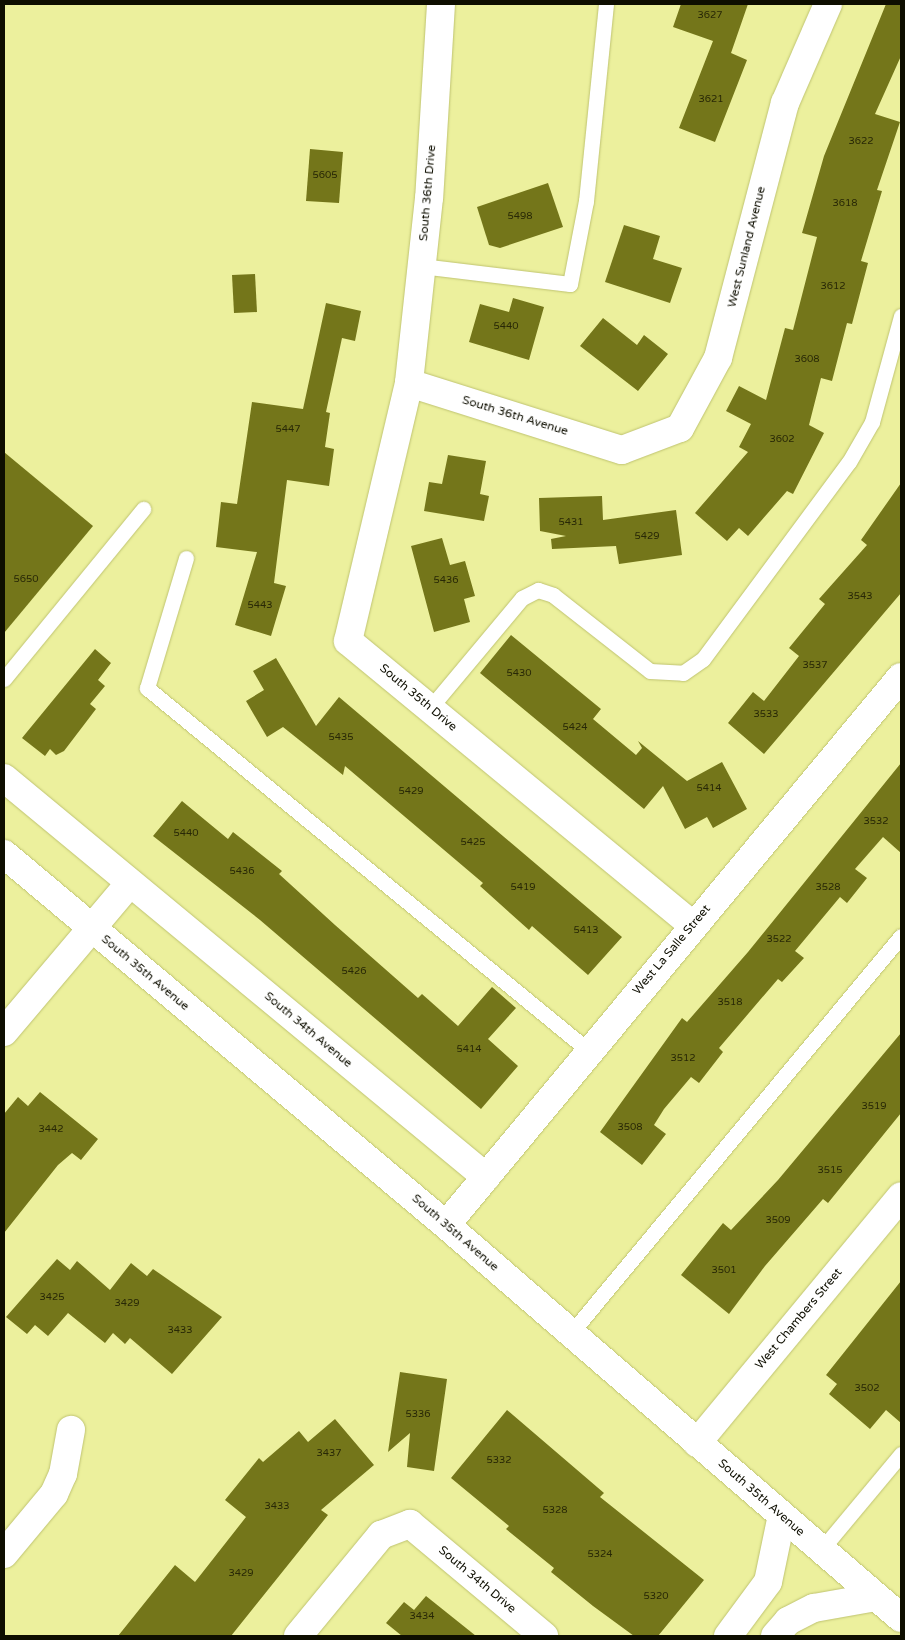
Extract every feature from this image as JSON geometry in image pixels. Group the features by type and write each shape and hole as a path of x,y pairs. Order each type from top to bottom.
{"street":[{"name":"South 36th Drive","path":"409,382 421,266 441,4"},
{"name":"West Sunland Avenue","path":"622,450 680,428 718,358 785,103 828,4"},
{"name":"South 36th Avenue","path":"409,382 622,450"},
{"name":"South 35th Drive","path":"409,382 348,641 693,925"},
{"name":"West La Salle Street","path":"446,1225 693,925 901,677"},
{"name":"South 34th Avenue","path":"4,778 486,1177"},
{"name":"South 35th Avenue","path":"4,854 446,1225 901,1618"},
{"path":"4,1032 130,883"},
{"name":"West Chambers Street","path":"697,1442 901,1196"},
{"path":"4,1554 54,1494 63,1474 71,1430"},
{"path":"728,1636 768,1582 782,1515"},
{"name":"South 34th Drive","path":"298,1636 382,1535 410,1524 544,1636"},
{"path":"775,1636 788,1621 814,1608 876,1597"}],"lane":[{"path":"421,266 570,284 586,201 606,4"},
{"path":"430,708 522,598 538,590 553,595 650,671 683,674 703,658 849,462 872,422 901,316"},
{"path":"4,679 143,510"},
{"path":"186,558 147,688 589,1051"},
{"path":"571,1333 901,936"},
{"path":"822,1550 901,1454"}],"building":[{"path":"681,4 748,4 731,53 747,60 715,142 679,128 713,41 673,27"},
{"path":"886,4 901,4 901,56 875,114 900,122 877,190 882,191 861,261 868,263 852,324 847,323 832,381 821,378 809,425 824,433 793,494 787,491 748,536 739,528 727,541 695,513 748,452 739,447 751,424 726,411 739,386 766,400 785,328 793,330 817,237 802,233 824,156"},
{"path":"310,149 343,152 339,203 306,201"},
{"path":"548,183 563,227 500,248 489,245 477,207"},
{"path":"624,225 660,236 653,259 682,268 670,303 605,282"},
{"path":"255,274 257,312 234,313 232,275"},
{"path":"513,298 544,307 529,360 469,342 480,304 509,312"},
{"path":"326,303 361,311 355,341 342,338 326,412 330,413 325,447 334,449 329,486 287,480 274,583 286,586 271,636 235,625 257,552 216,547 221,502 237,504 252,402 303,409"},
{"path":"603,318 637,345 644,335 668,354 638,391 580,346"},
{"path":"4,452 93,526 4,633"},
{"path":"448,455 486,461 480,494 489,496 484,521 424,511 429,482 442,484"},
{"path":"901,483 901,593 764,754 728,723 753,692 764,701 799,656 789,648 825,604 819,599 867,545 861,540"},
{"path":"602,496 603,520 676,510 682,555 619,564 616,546 552,549 551,539 566,536 540,531 539,498"},
{"path":"442,538 450,565 465,561 475,596 464,599 470,622 434,632 411,546"},
{"path":"511,635 601,709 593,719 636,755 642,748 638,741 687,781 722,762 747,809 713,828 707,817 685,829 663,786 644,809 480,673"},
{"path":"95,649 111,663 98,680 105,686 90,704 96,709 64,751 56,755 50,749 45,756 22,738"},
{"path":"276,658 316,726 339,697 622,937 588,975 532,926 529,930 480,886 483,883 345,766 343,775 283,727 267,737 246,701 264,690 253,671"},
{"path":"901,763 901,853 883,837 855,869 867,878 847,903 840,897 795,951 804,958 782,982 778,979 719,1048 723,1052 699,1083 691,1077 664,1109 654,1125 666,1134 642,1165 600,1132 682,1018 687,1022 748,952"},
{"path":"182,801 228,839 233,832 282,871 279,874 335,925 418,998 422,994 458,1026 492,987 516,1008 488,1039 518,1066 481,1109 260,920 153,836"},
{"path":"901,1033 901,1113 828,1203 823,1199 765,1266 729,1314 681,1275 723,1223 731,1230 778,1180"},
{"path":"40,1092 98,1139 81,1160 72,1153 58,1165 4,1233 4,1114 18,1097 28,1106"},
{"path":"57,1259 70,1270 77,1261 110,1290 131,1263 147,1276 153,1269 222,1317 172,1374 130,1338 125,1344 113,1333 105,1343 68,1313 48,1336 35,1325 27,1334 6,1317"},
{"path":"901,1281 901,1423 886,1410 870,1429 829,1394 837,1384 826,1375"},
{"path":"400,1372 447,1379 434,1471 407,1467 410,1433 388,1452"},
{"path":"507,1410 604,1493 600,1497 704,1580 658,1636 634,1636 593,1606 551,1572 554,1568 506,1529 509,1526 451,1478"},
{"path":"335,1419 374,1465 321,1510 328,1515 231,1636 118,1636 175,1565 195,1582 246,1517 225,1500 259,1458 263,1462 299,1431 308,1442"},
{"path":"426,1596 476,1636 402,1636 386,1623 404,1602 414,1610"}]}
